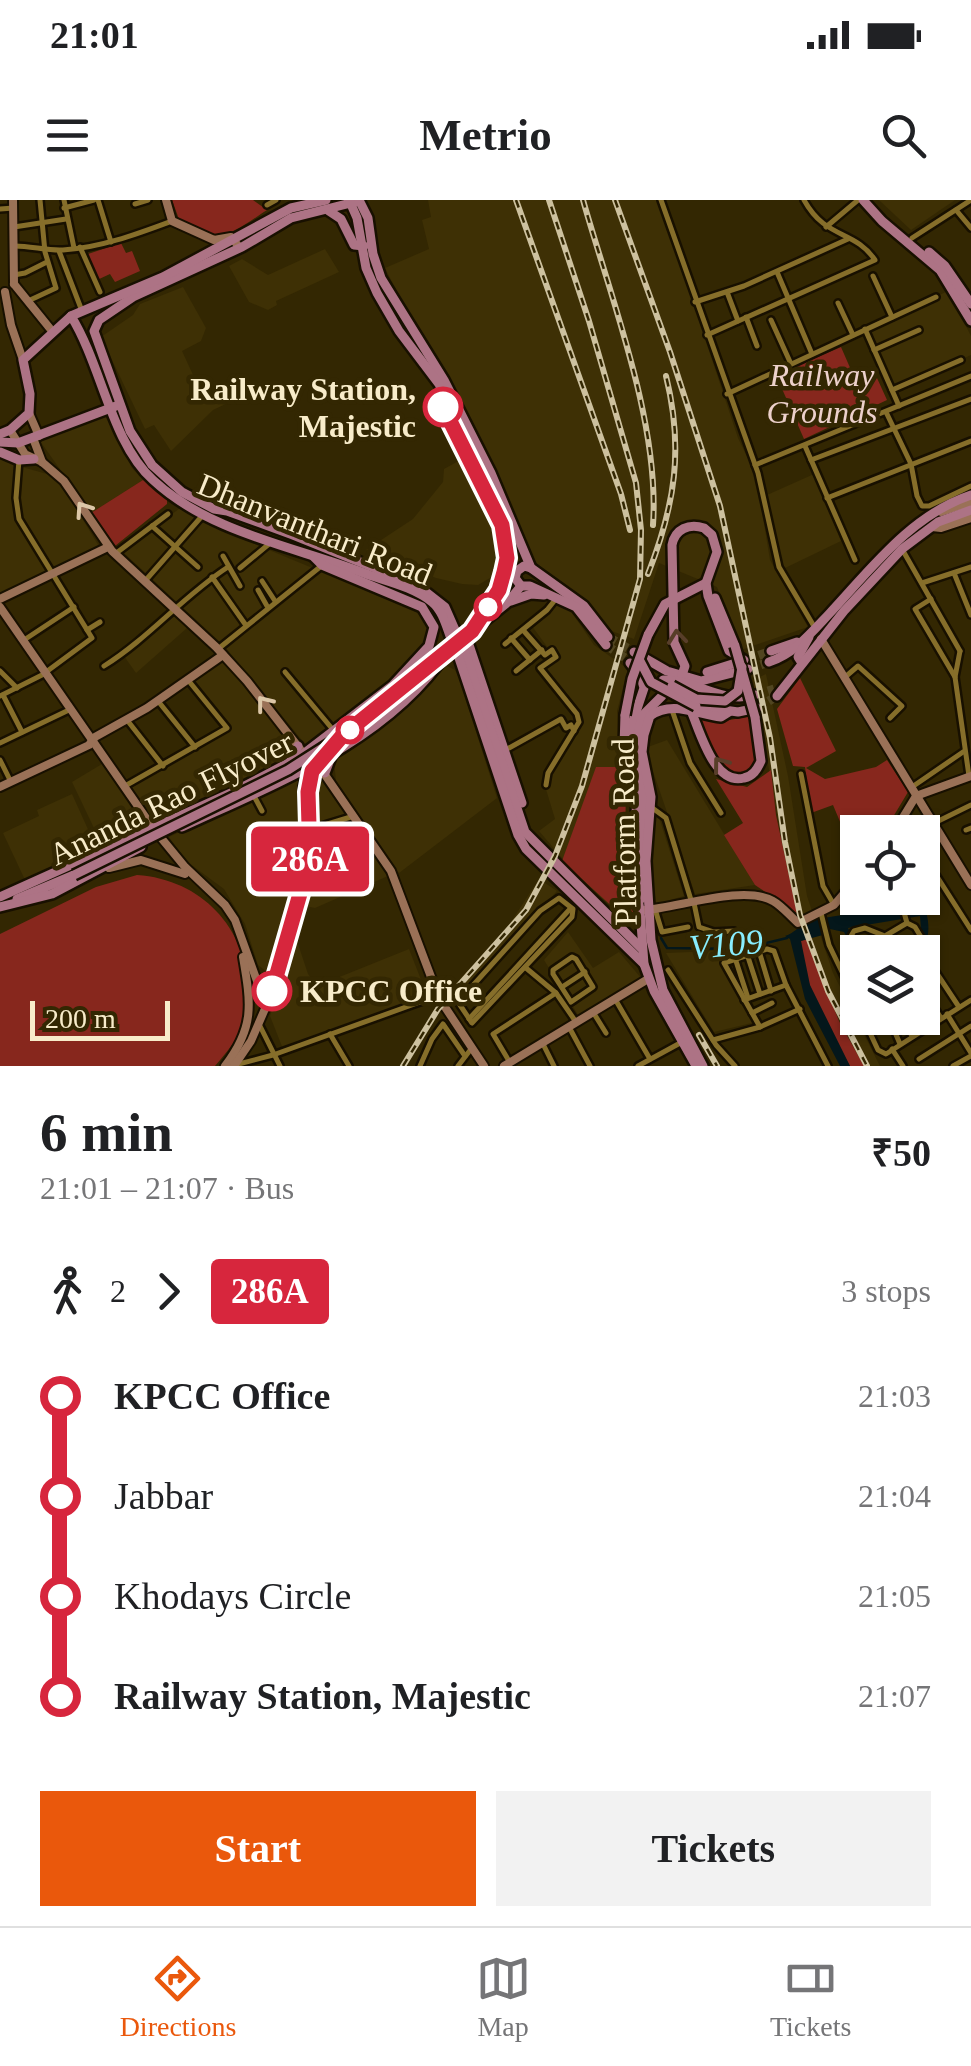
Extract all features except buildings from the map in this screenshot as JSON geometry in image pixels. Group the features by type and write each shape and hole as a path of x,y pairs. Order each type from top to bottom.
{"main road":[{"path":"366,246 370,200"},
{"path":"861,200 940,270 970,313"},
{"path":"872,200 945,266 970,313"},
{"path":"355,201 368,218"},
{"path":"95,352 94,331 99,320 134,296 237,244 290,208 355,201"},
{"path":"355,201 366,246 381,278 452,396 490,471 536,578 458,635 455,650 505,810 526,849 644,964"},
{"path":"324,205 335,213 354,245 366,246"},
{"path":"5,432 29,412 32,404 23,360 52,331 71,316 237,244"},
{"name":"Dhanvanthari Road","path":"71,316 95,352 130,452 145,472 177,500 271,542 412,591 434,603 458,635"},
{"path":"0,442 18,443 115,406"},
{"name":"Dhanvanthari Road","path":"115,406 158,472 200,503 232,512 417,586 445,607 458,635"},
{"path":"0,452 19,460 38,460"},
{"path":"802,663 798,657 813,631 904,534 971,498"},
{"path":"776,692 928,522 971,510"},
{"path":"226,523 232,512"},
{"path":"634,659 651,682 685,708 716,766 726,776 745,778 759,767 762,748 745,664 709,584 716,556 712,536 697,526 680,530 672,541 674,642 686,666 682,675"},
{"path":"321,560 422,607 432,619 434,628 428,651 406,678 405,686"},
{"path":"530,569 516,574 526,586 558,595"},
{"path":"530,569 580,610 597,637 607,641"},
{"path":"648,909 633,872 637,796 629,767 625,716 634,659 665,604 709,584"},
{"path":"508,602 532,594 558,595"},
{"path":"770,657 813,631"},
{"path":"458,635 542,852"},
{"path":"2,903 312,767 406,698 455,650"},
{"path":"455,650 525,832 655,963 699,1066"},
{"name":"Ananda Rao Flyover","path":"2,903 74,875 288,770 455,650"},
{"path":"2,903 38,898 95,873 157,834 290,762 300,750 338,733 428,651"},
{"path":"634,659 707,681 745,664"},
{"path":"634,659 696,699 725,702 738,692 745,664"},
{"path":"707,672 745,664"},
{"path":"667,683 675,680 735,698 755,694"},
{"path":"662,696 642,716 636,743 643,796 648,909 642,949 648,979 699,1066"},
{"path":"685,708 728,712 757,708"},
{"name":"Platform Road","path":"644,964 655,963 648,909 646,850 650,808 643,762 644,735 653,714 685,708"},
{"path":"325,773 332,754"},
{"path":"610,929 624,931 648,909"}],"street":[{"path":"28,301 56,288 45,247 40,200"},
{"path":"64,200 66,219 100,292"},
{"path":"64,208 96,200 111,242"},
{"path":"135,204 148,200"},
{"path":"166,200 172,221 198,235 214,240 227,236 237,244"},
{"path":"267,205 276,200"},
{"path":"661,200 755,466 779,567 813,631"},
{"path":"825,227 861,200"},
{"path":"912,238 971,200"},
{"path":"707,335 875,260 864,242 825,227 809,201"},
{"path":"0,210 14,204 14,280 52,331"},
{"path":"956,210 971,228"},
{"path":"14,227 66,219"},
{"path":"0,242 59,251 111,242 172,221"},
{"path":"695,302 778,272 848,238"},
{"path":"59,251 82,311"},
{"path":"23,360 3,292 35,265 48,261"},
{"path":"778,272 812,354"},
{"path":"872,276 892,317"},
{"path":"727,292 738,321"},
{"path":"727,394 936,297"},
{"path":"838,303 853,335"},
{"path":"746,318 757,346"},
{"path":"771,320 791,364"},
{"path":"0,327 11,324"},
{"path":"865,330 899,406"},
{"path":"874,350 919,330"},
{"path":"892,390 960,360"},
{"path":"755,466 971,376"},
{"path":"811,460 971,399"},
{"path":"29,412 38,460"},
{"path":"886,412 911,464 916,496 922,506 971,486"},
{"path":"5,432 25,454 68,486 112,551 220,652 312,767 325,773 391,871 436,993 468,1053"},
{"path":"827,498 971,441"},
{"path":"805,446 855,560"},
{"path":"19,460 19,518 92,638 46,673 1,695 22,732"},
{"path":"168,514 112,551 53,575 0,603 157,834 183,869 212,891 235,920 250,977 266,1006"},
{"path":"145,582 204,514"},
{"path":"928,522 941,528 971,518"},
{"path":"152,526 198,567"},
{"path":"240,568 271,542"},
{"path":"902,548 960,651 954,677 963,752 970,776 916,796"},
{"path":"222,556 240,586"},
{"path":"0,787 93,741 188,680 321,560"},
{"path":"104,666 128,651 174,608 228,567"},
{"path":"921,584 971,568"},
{"path":"954,573 971,615"},
{"path":"212,577 245,625"},
{"path":"262,581 275,600"},
{"path":"258,590 268,606"},
{"path":"504,644 555,602 558,595"},
{"path":"931,599 916,609 954,677"},
{"path":"24,640 74,607"},
{"path":"87,630 100,622"},
{"path":"523,630 545,655 552,650 556,657 540,668 578,714 579,722 548,773 546,785"},
{"path":"512,638 530,660"},
{"path":"822,639 927,815"},
{"path":"960,651 971,648"},
{"path":"516,671 542,650"},
{"path":"844,678 858,666 902,706 890,718"},
{"path":"0,670 18,688"},
{"path":"235,1066 266,1006 310,859 310,777 338,733 285,672"},
{"path":"125,786 227,728 188,680"},
{"path":"158,701 195,747"},
{"path":"685,708 690,762 721,813"},
{"path":"0,743 71,709"},
{"path":"509,748 561,719 574,732"},
{"path":"127,720 162,766"},
{"path":"904,815 916,796 963,752"},
{"path":"0,760 11,782"},
{"path":"306,872 303,786 306,772 312,767"},
{"path":"802,774 823,886 834,905"},
{"path":"253,794 262,812"},
{"path":"940,820 971,806"},
{"path":"650,808 666,818 699,926 714,932 734,931"},
{"path":"321,826 354,816"},
{"path":"940,836 971,884"},
{"path":"95,873 134,860 183,869"},
{"path":"940,881 971,930"},
{"path":"688,927 662,932 648,909 692,900 758,896 774,901 798,923 821,913 840,898"},
{"path":"559,898 574,909 572,917 475,1024 469,1019 458,1002 540,910 559,898"},
{"path":"469,1019 566,911 574,909"},
{"path":"821,913 840,967"},
{"path":"905,915 907,924"},
{"path":"887,935 907,924 916,926 920,935"},
{"path":"852,935 866,928 883,935"},
{"path":"759,951 770,990"},
{"path":"760,1027 724,962 759,951 774,951 786,985 828,1066"},
{"path":"747,954 760,994"},
{"path":"735,957 746,999"},
{"path":"526,968 560,993 571,1002 592,990 584,972 572,958 553,970 560,993 590,1066"},
{"path":"655,963 668,970 713,1040 735,1066"},
{"path":"584,972 560,993 493,1034 506,1064 648,979"},
{"path":"250,977 276,978"},
{"path":"224,1066 245,1036 250,977"},
{"path":"940,980 958,1008"},
{"path":"746,999 786,985"},
{"path":"235,1066 431,998"},
{"path":"615,999 650,1059"},
{"path":"940,1019 971,1000"},
{"path":"752,1013 772,1003"},
{"path":"713,1040 760,1027 800,1009"},
{"path":"940,1011 971,1054 954,1066"},
{"path":"592,1012 606,1034"},
{"path":"249,1016 259,1024 280,1066"},
{"path":"420,1066 443,1024 484,1066"},
{"path":"919,1059 971,1026"},
{"path":"330,1034 350,1066"},
{"path":"871,1035 878,1050 886,1054 912,1036"},
{"path":"896,1035 900,1044"},
{"path":"542,1042 554,1066"},
{"path":"638,1066 682,1042"},
{"path":"892,1049 902,1066"},
{"path":"458,1066 468,1053"}],"shaded area":[{"path":"428,200 659,200 738,438 756,475 770,560 808,627 741,650 717,587 659,563 634,639 603,628 578,594 562,586 531,558 496,472 447,375 411,319 385,268 429,249 422,220 431,217"},
{"path":"879,200 955,200 911,230"},
{"path":"325,249 339,272 276,301 277,305 268,310 249,302 229,266 242,259 268,275"},
{"path":"183,287 206,328 201,341 182,351 200,390 215,383 238,389 236,399 213,410 171,451 154,425 145,429 101,337 133,315 140,304"},
{"path":"948,291 971,336 971,355 893,391 867,329"},
{"path":"105,415 132,468 143,480 91,513 40,441"},
{"path":"0,459 16,464 12,498 16,519 46,573 0,593"},
{"path":"462,459 499,545 495,575 478,585 462,584 436,578 366,550 413,519 443,482 444,469"},
{"path":"22,467 47,474 63,487 100,548 53,569 21,516 18,498"},
{"path":"814,474 841,541 783,569 767,495"},
{"path":"180,508 202,522 315,569 222,644 123,552"},
{"path":"319,570 422,615 431,625 430,638 421,652 369,699 306,745 225,647"},
{"path":"552,601 570,610 594,645 628,669 617,711 620,767 627,786 624,837 634,906 632,919 627,920 581,880 539,831 555,819 545,786 581,715 539,665 551,652 529,622"},
{"path":"171,613 187,628 136,673 124,656"},
{"path":"222,657 292,749 287,762 159,824 129,785 230,728 191,679"},
{"path":"447,666 459,678 497,798 399,873 336,782 334,760"},
{"path":"766,674 788,776 807,896 840,987 840,1023 792,899 753,680"},
{"path":"667,740 755,885 695,894 645,748"},
{"path":"102,764 146,827 103,847 72,782"},
{"path":"300,776 301,853 292,904 273,970 267,972 258,965 245,924 224,889 186,861 169,837"},
{"path":"322,778 388,876 315,908 305,906 315,862 316,782"},
{"path":"72,794 96,847 25,880 3,833 39,816 37,810"},
{"path":"657,811 684,896 656,904 651,859"},
{"path":"539,879 557,891 452,1005 446,994 505,931"},
{"path":"927,915 928,919 928,935 921,935 920,916 848,928 851,935 830,929 830,933 801,941 810,985 850,1066 840,1066 805,999 790,939 785,936 806,923 828,917"},
{"path":"568,932 593,968 619,952 641,978 580,1018 544,960"},
{"path":"296,938 308,974 317,986 409,949 427,995 283,1049 270,1016"},
{"path":"716,951 756,1022 714,1032 666,953"},
{"path":"847,1035 864,1035 880,1066 864,1066"}],"green space":[{"path":"172,200 253,200 267,210 234,231 217,234 180,222"},
{"path":"121,243 126,253 132,251 140,271 115,282 110,274 97,280 85,255"},
{"name":"Railway Grounds","path":"841,347 858,386 877,378 887,400 804,439 776,375"},
{"path":"143,480 167,499 167,504 115,546 91,513"},
{"path":"800,678 836,751 806,768 825,779 876,767 887,760 908,792 894,815 840,815 840,822 833,805 811,813 805,767 793,766 777,709"},
{"path":"752,716 758,746 756,762 744,773 732,775 718,763 697,717 724,721"},
{"path":"596,767 620,767 623,779 625,864 632,919 627,920 562,861"},
{"path":"771,770 776,815 797,913 755,885 724,835 743,823 716,779 747,787"},
{"path":"137,875 187,889 208,903 237,942 245,966 247,991 244,1019 232,1044 215,1066 0,1066 0,934 96,887"},
{"path":"806,939 840,1023 840,1035 847,1035 864,1066 850,1066 818,1006 806,974 801,941"}],"waterway":[{"name":"V109","path":"661,938 667,948 741,949 787,938"}],"tunnel":[{"path":"608,637 634,652"},
{"path":"606,645 631,662"},
{"path":"746,660 771,651"},
{"path":"748,669 769,662"},
{"path":"755,695 774,689"},
{"path":"757,708 777,696"}],"railway":[{"path":"516,200 621,494 630,530"},
{"path":"403,1066 438,1009 526,910 555,856 582,786 640,579 641,530 636,483 549,200"},
{"path":"583,200 641,403 649,445 653,525"},
{"path":"615,200 720,506 770,738 800,915 828,991 867,1066"},
{"path":"648,574 665,524 674,476 675,428 666,376"},
{"path":"699,1035 717,1066"}],"bus line":[{"name":"286A","path":"272,991 310,859 308,785 312,771 343,735 472,631 499,590 507,558 502,525 443,407"}],"place":[{"name":"Railway Station, Majestic","path":"443,407"},
{"name":"KPCC Office","path":"272,991"}]}
